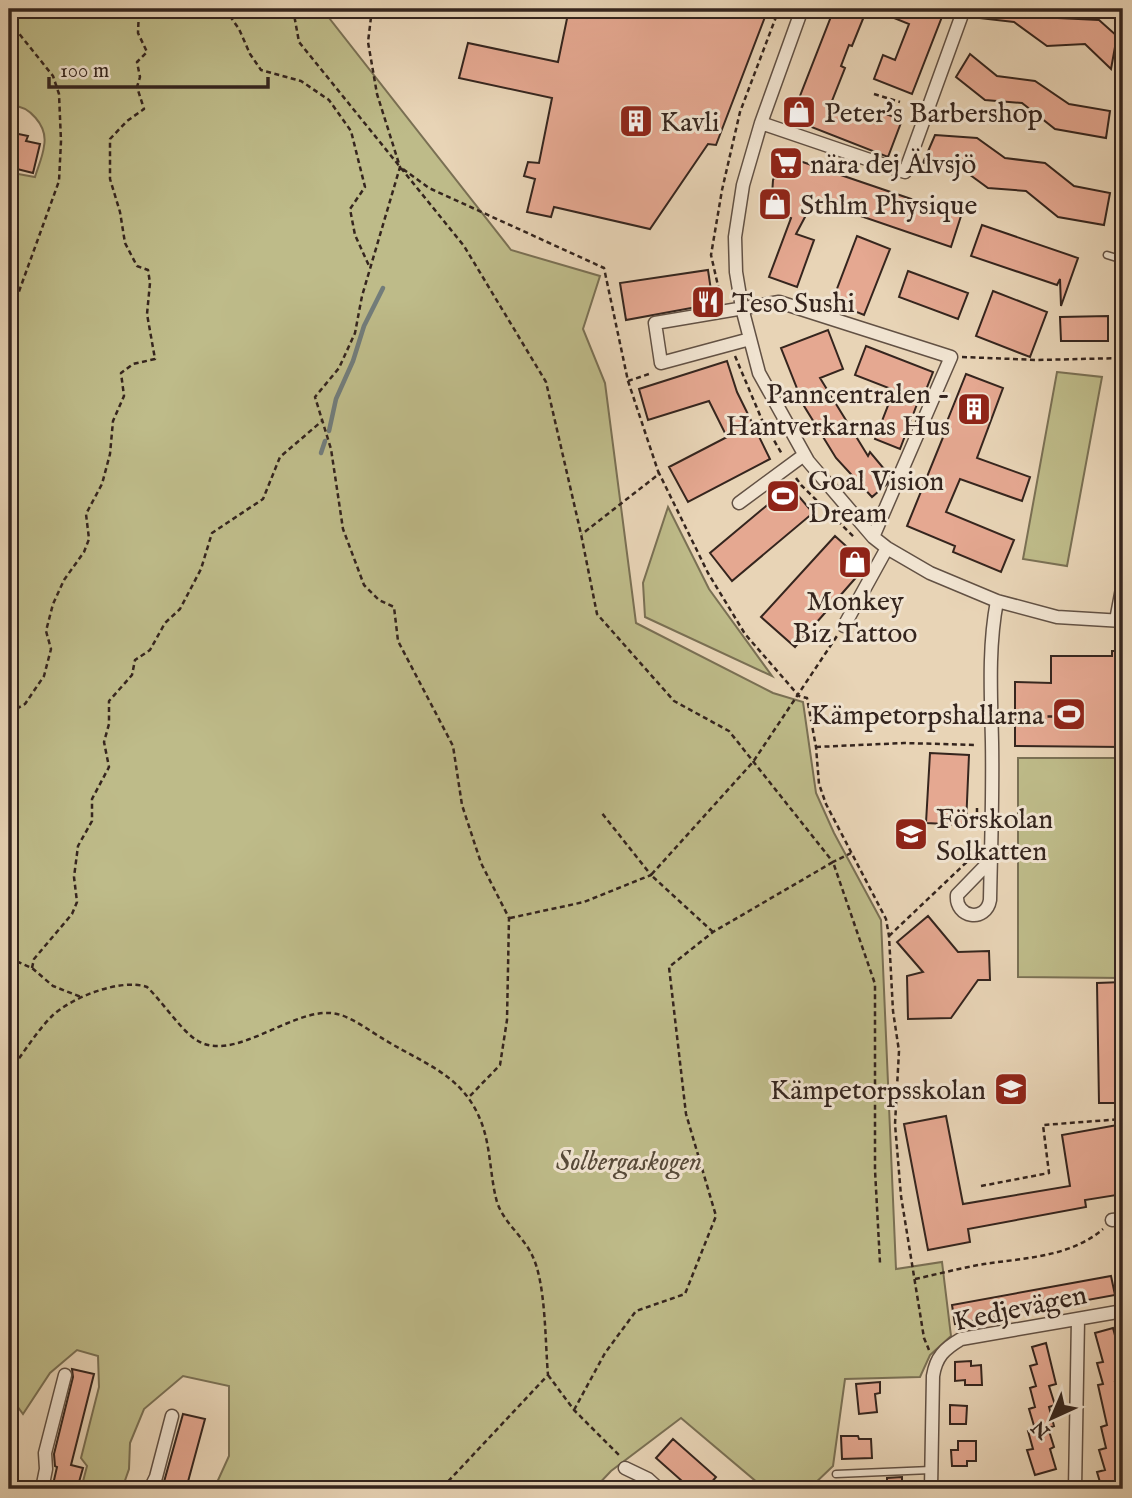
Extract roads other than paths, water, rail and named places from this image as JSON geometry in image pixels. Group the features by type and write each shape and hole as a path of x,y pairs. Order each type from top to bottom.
{"street":[{"path":"802,9 761,123 743,185 735,237 736,272 742,308 759,373 804,455 873,537 887,548 930,573 997,601 1056,617 1118,620"},
{"path":"761,123 905,173 964,9"},
{"path":"750,339 661,363 655,323 779,302 951,357 873,537"},
{"path":"739,503 804,455"},
{"path":"844,626 887,548"},
{"path":"991,860 991,629 997,601"},
{"name":"Kedjevägen","path":"931,1489 933,1376 938,1357 949,1346 961,1339 1123,1311"},
{"path":"1075,1489 1078,1319"},
{"path":"42,1489 46,1469 45,1453 65,1375"},
{"path":"150,1489 156,1477 172,1416"},
{"path":"625,1468 648,1479 660,1489"}],"lane":[{"path":"490,9 512,13 521,9"},
{"path":"1123,145 1123,195"},
{"path":"1107,255 1123,260"},
{"path":"1118,620 1123,566"},
{"path":"836,1474 931,1470"}],"waterway":[{"path":"329,431 336,399 353,361 364,326 383,288"},
{"path":"321,453 325,441"}],"place":[{"name":"Peter's Barbershop","path":"799,112"},
{"name":"Kavli","path":"636,121"},
{"name":"nära dej Älvsjö","path":"786,163"},
{"name":"Sthlm Physique","path":"775,204"},
{"name":"Teso Sushi","path":"708,302"},
{"name":"Panncentralen - Hantverkarnas Hus","path":"974,409"},
{"name":"Goal Vision Dream","path":"783,496"},
{"name":"Monkey Biz Tattoo","path":"855,562"},
{"name":"Kämpetorpshallarna","path":"1069,714"},
{"name":"Förskolan Solkatten","path":"911,834"},
{"name":"Kämpetorpsskolan","path":"1011,1089"}],"park label":[{"name":"Solbergaskogen","path":"629,1160"}]}
